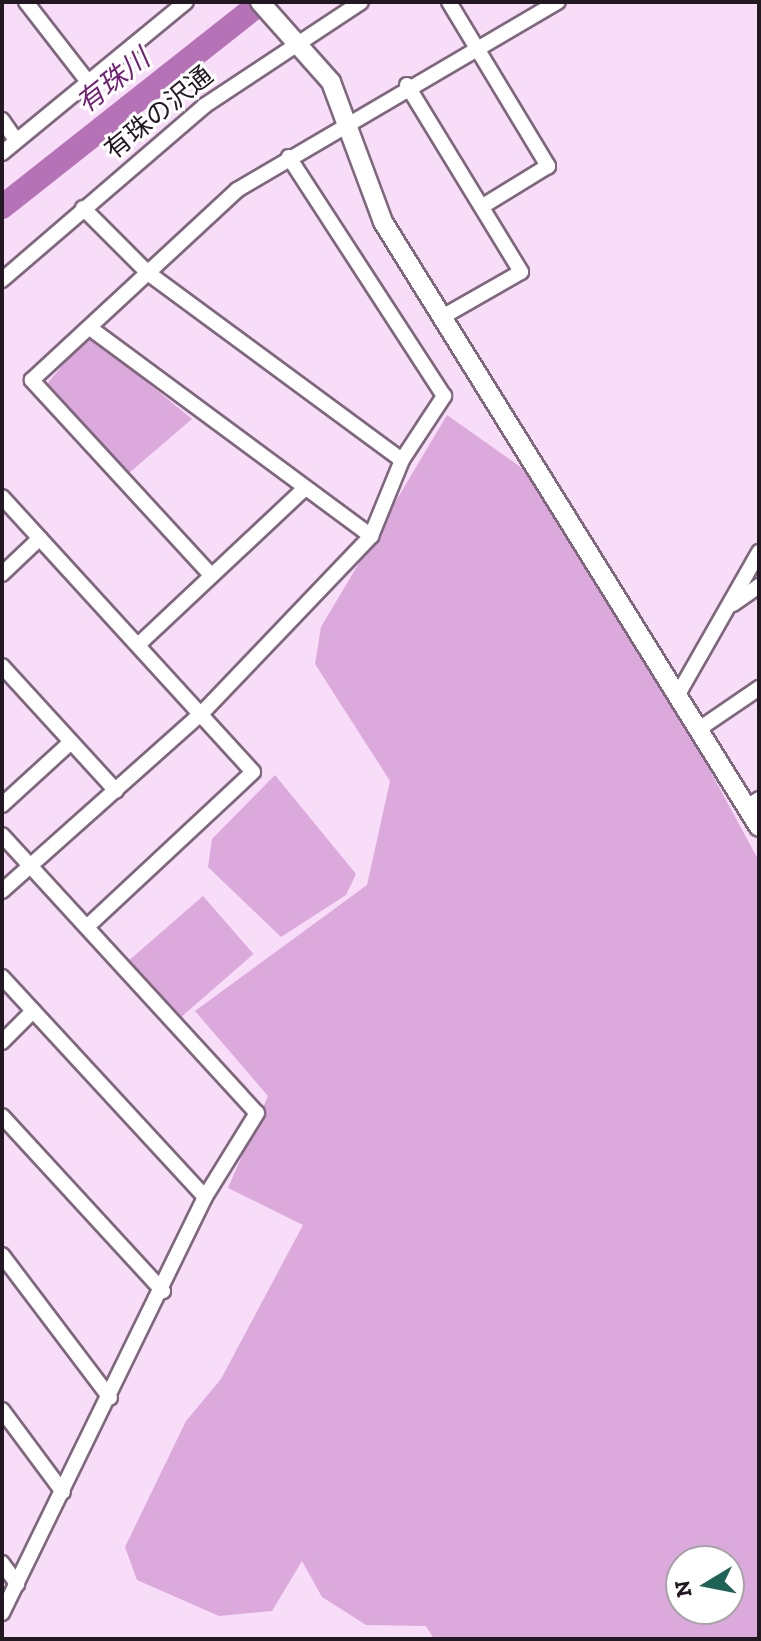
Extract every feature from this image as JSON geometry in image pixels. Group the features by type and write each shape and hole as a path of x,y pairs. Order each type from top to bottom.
{"street":[{"path":"26,2 88,82"},
{"path":"2,153 186,2"},
{"path":"260,2 298,39 331,82 383,222 677,696 754,803 759,827"},
{"name":"有珠の沢通","path":"2,280 192,115 298,39 361,2"},
{"path":"449,2 548,166 483,206"},
{"path":"211,575 32,380 237,190 475,45 558,2"},
{"path":"407,85 521,272 442,317"},
{"path":"2,120 16,140"},
{"path":"2,891 201,714 371,536 402,460 444,396 289,157"},
{"path":"83,208 148,273 402,460"},
{"path":"90,328 371,536"},
{"path":"138,645 304,489"},
{"path":"2,497 253,772 88,926"},
{"path":"2,574 40,538"},
{"path":"677,696 759,552"},
{"path":"727,608 759,586"},
{"path":"2,666 116,791"},
{"path":"699,729 759,688"},
{"path":"2,805 71,742"},
{"path":"2,835 257,1113 205,1197 163,1291 2,1613"},
{"path":"2,977 205,1197"},
{"path":"2,1042 33,1011"},
{"path":"2,1116 163,1291"},
{"path":"2,1255 110,1398"},
{"path":"2,1410 63,1492"},
{"path":"2,1563 17,1584"}],"shaded area":[{"path":"84,339 94,339 192,419 129,473 46,385"},
{"path":"447,415 525,470 688,730 759,861 759,1639 434,1639 426,1626 366,1625 322,1597 302,1561 272,1611 219,1616 137,1580 125,1547 186,1421 221,1379 303,1225 228,1188 268,1096 195,1011 367,885 390,781 315,664 321,627"},
{"path":"275,775 356,874 346,895 281,937 208,867 212,839"},
{"path":"203,896 254,954 179,1019 128,961"}],"waterway":[{"name":"有珠川","path":"2,207 262,2"}]}
